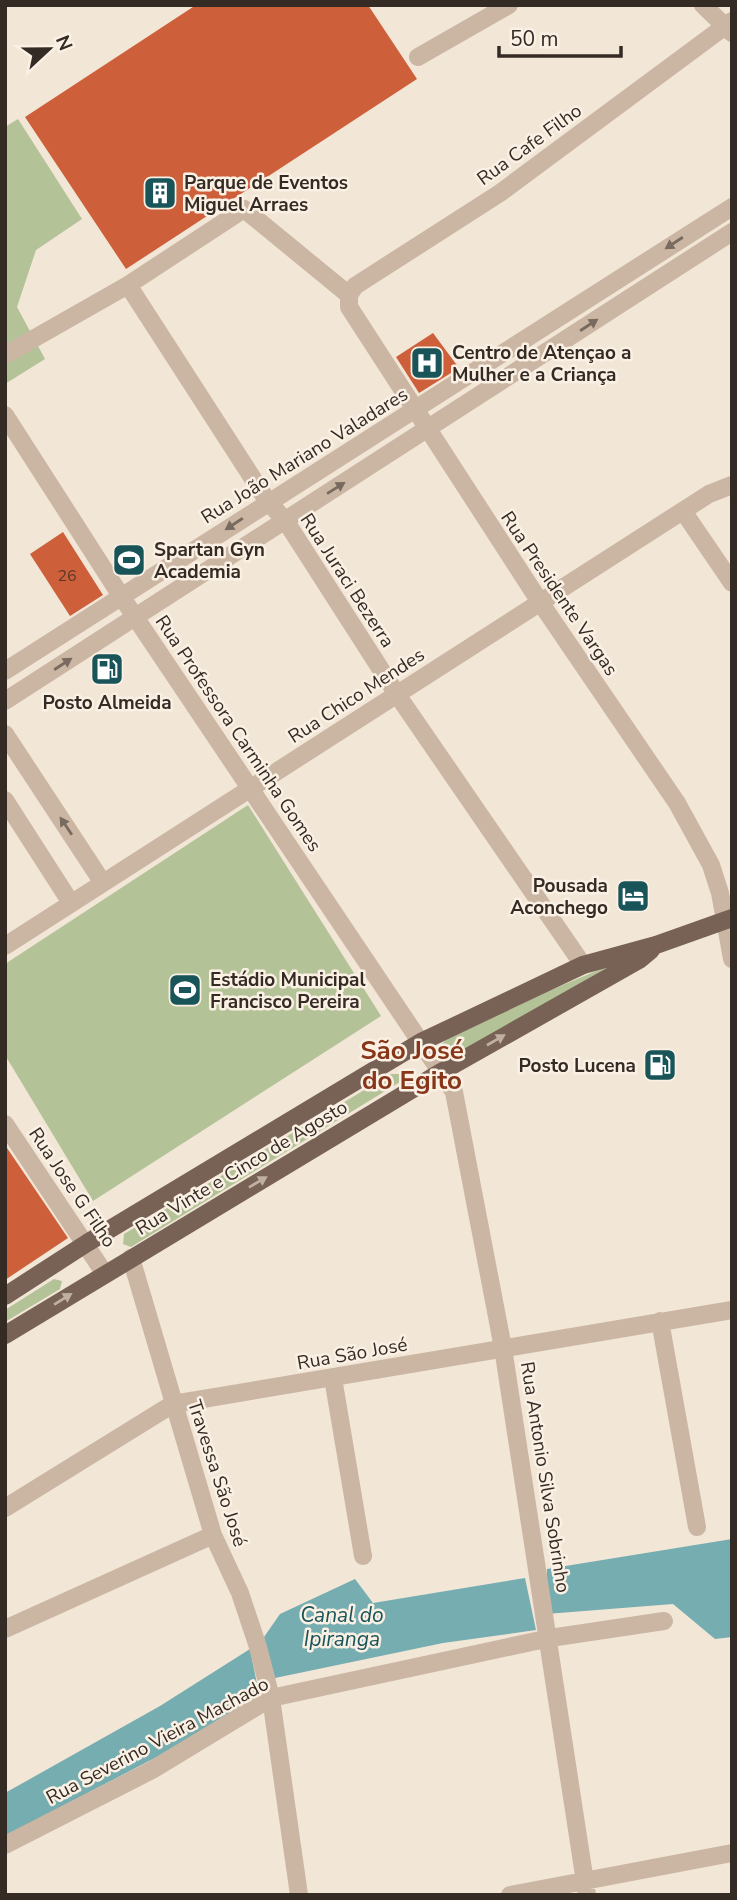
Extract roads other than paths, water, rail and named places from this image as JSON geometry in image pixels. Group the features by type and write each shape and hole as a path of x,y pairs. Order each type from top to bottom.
{"main road":[{"path":"656,945 728,919"},
{"name":"Rua Vinte e Cinco de Agosto","path":"5,1296 86,1243 421,1042 583,965 656,945"},
{"name":"Rua Vinte e Cinco de Agosto","path":"5,1335 441,1072 639,960 656,945"}],"street":[{"path":"418,57 509,5"},
{"path":"703,5 729,27"},
{"name":"Rua Cafe Filho","path":"349,295 355,286 500,193 729,27"},
{"name":"Rua João Mariano Valadares","path":"5,671 732,207"},
{"path":"5,355 128,285 244,208 349,295"},
{"path":"5,701 732,232"},
{"name":"Rua Juraci Bezerra","path":"128,285 268,502 285,520 397,694 583,965"},
{"name":"Rua Presidente Vargas","path":"349,295 349,307 414,410 677,803 711,865 728,919 732,959"},
{"name":"Rua Professora Carminha Gomes","path":"5,415 121,596 441,1072"},
{"name":"Rua Chico Mendes","path":"5,946 709,494 732,485"},
{"path":"683,511 732,583"},
{"path":"5,734 103,883"},
{"path":"5,800 71,903"},
{"name":"Rua Antonio Silva Sobrinho","path":"441,1072 454,1092 503,1349 550,1639 586,1887"},
{"name":"Rua Jose G Filho","path":"5,1124 105,1273"},
{"name":"Travessa São José","path":"131,1258 213,1535 240,1593 258,1647 271,1698 299,1895"},
{"name":"Rua São José","path":"5,1508 173,1404 732,1310"},
{"path":"660,1321 697,1527"},
{"path":"333,1378 363,1556"},
{"path":"5,1629 213,1535"},
{"name":"Rua Severino Vieira Machado","path":"5,1845 152,1770 271,1698 550,1639 664,1621"},
{"path":"510,1895 586,1887 732,1853"}],"water":[{"path":"732,1539 732,1637 715,1639 673,1604 546,1614 547,1569"},
{"name":"Canal do Ipiranga","path":"525,1578 536,1630 443,1643 275,1678 264,1637 280,1614 355,1579 373,1603"},
{"name":"Canal do Ipiranga","path":"250,1649 260,1699 174,1748 5,1836 5,1793 160,1706"}],"place":[{"name":"Parque de Eventos Miguel Arraes","path":"160,193"},
{"name":"Centro de Atençao a Mulher e a Criança","path":"427,363"},
{"name":"Spartan Gyn Academia","path":"129,560"},
{"name":"Posto Almeida","path":"107,669"},
{"name":"Pousada Aconchego","path":"633,896"},
{"name":"Estádio Municipal Francisco Pereira","path":"185,990"},
{"name":"Posto Lucena","path":"660,1065"}],"district":[{"name":"São José do Egito","path":"412,1065"}]}
